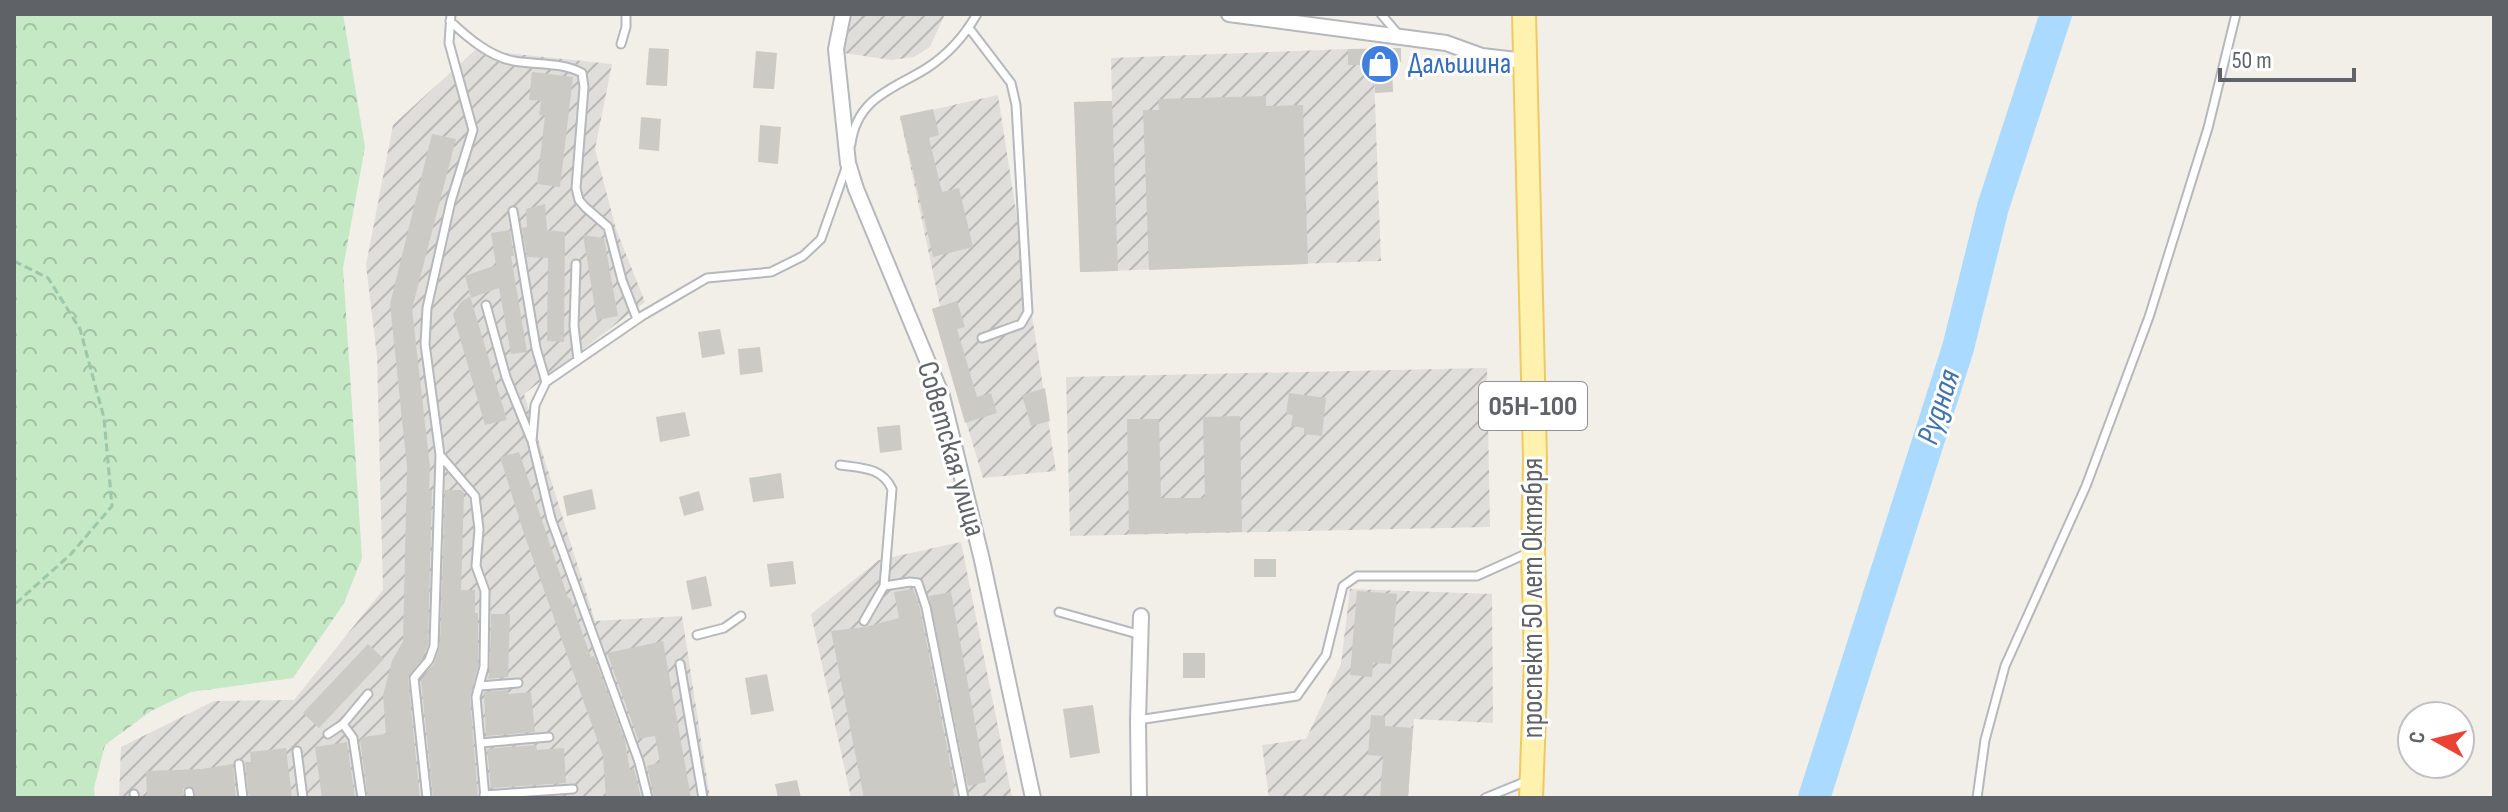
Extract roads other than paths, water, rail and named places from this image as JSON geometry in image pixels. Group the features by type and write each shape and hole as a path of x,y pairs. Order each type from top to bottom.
{"main road":[{"name":"проспект 50 лет Октября","path":"1524,14 1535,458 1533,551 1536,660 1531,789"}],"street":[{"name":"Советская улица","path":"843,14 836,49 848,163 942,396 982,560 1033,798"},
{"path":"1229,14 1446,43 1482,56 1525,61"},
{"path":"1139,798 1141,616"}],"lane":[{"path":"621,44 626,14"},
{"path":"532,441 535,405 546,382 637,319 707,278 771,272 803,256 821,239 848,163 852,133 866,109 884,91 929,67 969,28 977,14"},
{"path":"1381,14 1400,36"},
{"path":"1977,798 1985,740 2005,666 2086,486 2149,317 2208,128 2236,14"},
{"path":"450,18 469,39 510,61 572,67 582,73 584,87 576,188 579,200 608,227 622,280 637,319"},
{"path":"427,798 414,678 429,660 434,646 440,455 425,344 427,308 451,201 473,130 449,43 450,18"},
{"path":"969,28 1011,83 1016,105 1028,312 1021,324 982,338"},
{"path":"513,211 536,348 546,382"},
{"path":"576,264 574,326 578,360"},
{"path":"486,305 506,377 532,441 551,519 634,747 648,798"},
{"path":"440,455 475,496 479,529 476,566 485,591 484,667 476,697 484,797 573,789"},
{"path":"840,465 875,470 887,478 892,489 884,586 864,621"},
{"path":"1138,720 1297,696 1326,655 1343,586 1357,576 1477,576 1533,551"},
{"path":"884,586 918,583 926,607 964,798"},
{"path":"1059,612 1141,635"},
{"path":"697,635 724,628 741,616"},
{"path":"680,664 703,798"},
{"path":"480,686 518,683"},
{"path":"328,734 343,724 368,694"},
{"path":"343,724 353,738 362,798"},
{"path":"480,743 549,737"},
{"path":"297,751 303,798"},
{"path":"239,764 243,798"},
{"path":"1485,798 1531,789"}],"waterway":[{"name":"Рудная","path":"1814,798 1958,348 1993,207 2056,14"}],"place":[{"name":"Дальшина","path":"1380,64"}]}
